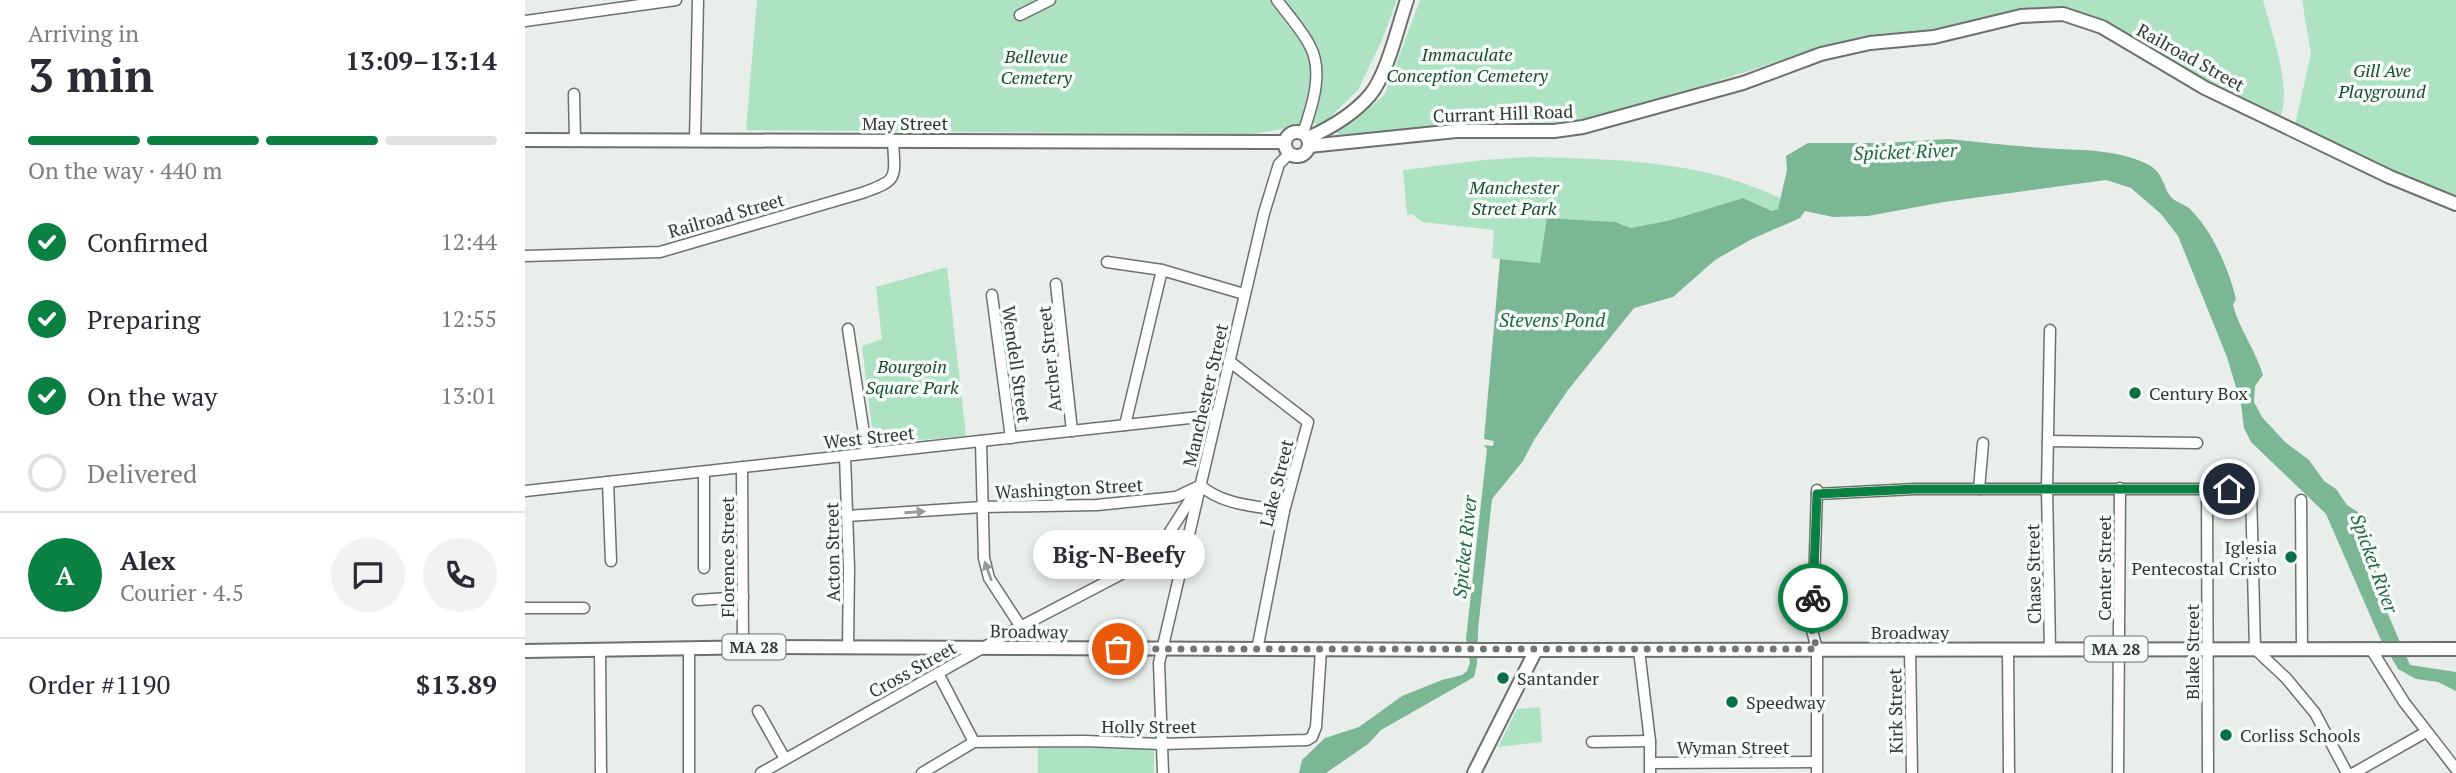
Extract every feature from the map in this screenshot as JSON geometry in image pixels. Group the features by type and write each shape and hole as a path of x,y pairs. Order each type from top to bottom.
{"main road":[{"path":"1307,139 1292,133 1287,148 1301,155 1307,139 1328,128 1370,96 1379,81 1407,0"},
{"name":"Railroad Street","path":"1775,71 1821,54 1870,43 1934,37 2021,16 2063,14 2102,27 2205,88 2378,171 2456,204"},
{"name":"Currant Hill Road","path":"1307,139 1456,131 1554,131 1583,127 1743,83 1775,71"},
{"name":"May Street","path":"525,140 893,141 1287,148"},
{"name":"Broadway","path":"525,651 743,647 1257,650 2456,649"},
{"path":"1474,773 1536,650"}],"street":[{"path":"525,21 676,0"},
{"path":"695,140 698,0"},
{"path":"1020,15 1049,0 1046,0"},
{"path":"1277,0 1310,45 1316,61 1316,84 1307,139"},
{"path":"574,94 575,140"},
{"name":"Railroad Street","path":"525,256 660,252 862,193 888,184 891,180 894,164 893,141"},
{"name":"Manchester Street","path":"1163,773 1159,663 1244,294 1276,174 1287,148"},
{"path":"1107,262 1162,270 1244,294"},
{"path":"1125,425 1162,270"},
{"name":"Archer Street","path":"1056,284 1072,431"},
{"name":"Wendell Street","path":"992,295 1011,438"},
{"path":"848,329 867,453"},
{"name":"Chase Street","path":"2050,330 2047,488 2050,649"},
{"name":"Lake Street","path":"1229,361 1308,422 1284,511 1257,650"},
{"name":"West Street","path":"525,491 1217,415"},
{"path":"981,441 983,558 989,578 1021,627"},
{"path":"2048,441 2197,443"},
{"path":"1979,489 1983,443"},
{"name":"Acton Street","path":"845,456 848,647"},
{"name":"Florence Street","path":"742,467 743,647"},
{"path":"704,472 704,568"},
{"path":"608,482 611,561"},
{"path":"1200,485 1211,495 1232,502 1284,511"},
{"name":"Washington Street","path":"847,516 982,507 1097,505 1176,497 1200,485"},
{"name":"Cross Street","path":"761,773 937,673 1133,568 1166,538 1200,485"},
{"path":"1816,767 1817,649 1810,623 1817,492 2047,488 2251,489 2255,649 2286,678 2315,713 2347,773"},
{"name":"Center Street","path":"2119,773 2120,488"},
{"name":"Blake Street","path":"2207,489 2208,773"},
{"path":"2301,500 2302,649"},
{"path":"698,600 743,597"},
{"path":"525,608 584,608"},
{"path":"689,648 689,773"},
{"name":"Kirk Street","path":"1910,649 1912,773"},
{"path":"2008,649 2009,773"},
{"path":"2374,649 2404,702 2456,769"},
{"path":"600,650 601,773"},
{"name":"Holly Street","path":"975,743 1084,741 1161,744 1307,740 1312,737 1316,727 1321,650"},
{"path":"1639,650 1650,741 1650,768"},
{"path":"922,773 975,743 937,673"},
{"path":"758,711 785,759"},
{"path":"2354,773 2426,732"},
{"path":"1592,742 1650,741"},
{"name":"Wyman Street","path":"1650,768 1816,767"}],"green space":[{"name":"Bellevue Cemetery","path":"757,0 1397,0 1382,40 1358,90 1325,122 1252,134 746,130"},
{"name":"Immaculate Conception Cemetery","path":"1420,0 2263,0 2280,60 2283,107 2279,120 2203,82 2093,16 2066,9 1921,35 1871,38 1810,51 1607,117 1538,124 1339,135 1337,131 1364,113 1385,94"},
{"name":"Gill Ave Playground","path":"2302,0 2456,0 2456,198 2400,176 2295,124 2311,54"},
{"name":"Manchester Street Park","path":"1528,157 1625,161 1690,169 1752,186 1782,199 1778,209 1772,211 1743,198 1671,220 1631,228 1615,222 1548,218 1540,263 1492,258 1494,230 1422,222 1412,214 1407,215 1403,170"},
{"name":"Bourgoin Square Park","path":"947,267 966,436 874,444 862,346 882,339 876,287"},
{"path":"1540,707 1542,742 1498,747 1517,709"},
{"path":"1038,748 1154,748 1154,773 1038,773"}],"water":[{"path":"1949,139 2105,152 2139,160 2158,173 2173,199 2189,208 2199,219 2224,264 2236,299 2233,305 2236,314 2263,375 2255,386 2254,402 2262,417 2285,442 2309,460 2347,505 2364,516 2383,603 2410,665 2456,672 2456,691 2438,682 2416,679 2398,669 2380,638 2326,514 2251,442 2244,428 2241,404 2227,357 2178,236 2161,214 2131,188 2106,180 1944,202 1868,216 1833,217 1805,211 1800,218 1752,239 1715,260 1673,297 1634,308 1568,390 1523,461 1492,499 1474,677 1381,730 1368,744 1326,773 1299,773 1302,760 1325,738 1359,727 1402,696 1467,671 1470,663 1466,639 1487,449 1484,445 1493,446 1494,441 1484,439 1500,259 1540,263 1547,218 1615,222 1631,228 1671,220 1743,198 1772,211 1778,209 1787,170 1786,156 1808,143 1886,143"}],"way so far":[{"path":"1118,649 1817,649 1810,623 1813,598"}],"place":[{"name":"Century Box","path":"2135,393"},
{"name":"Iglesia Pentecostal Cristo","path":"2291,557"},
{"name":"Big-N-Beefy","path":"1118,649"},
{"name":"Santander","path":"1503,678"},
{"name":"Speedway","path":"1732,702"},
{"name":"Corliss Schools","path":"2226,735"}],"route":[{"path":"1813,598 1817,494 1915,489 2229,489"}],"water label":[{"name":"Spicket River","path":"1905,151"},
{"name":"Stevens Pond","path":"1552,319"},
{"name":"Spicket River","path":"1464,547"},
{"name":"Spicket River","path":"2375,563"}]}
